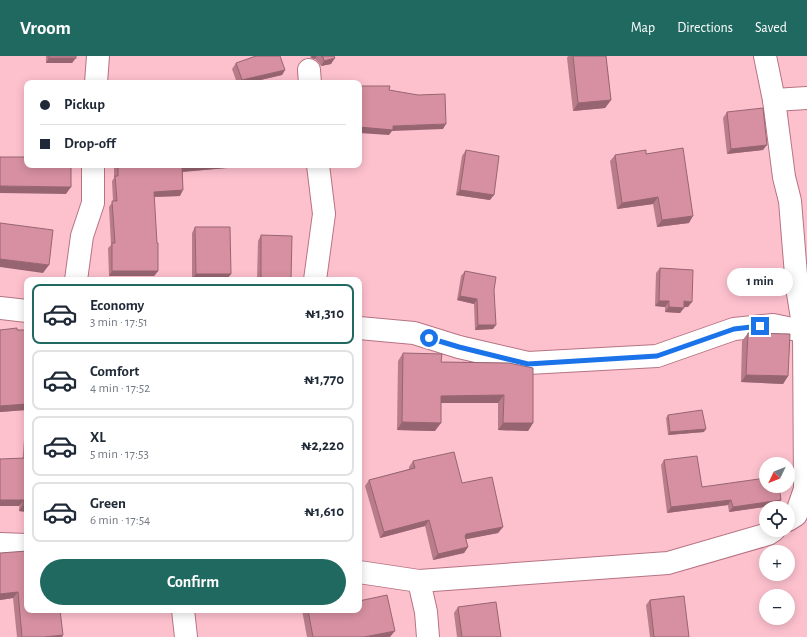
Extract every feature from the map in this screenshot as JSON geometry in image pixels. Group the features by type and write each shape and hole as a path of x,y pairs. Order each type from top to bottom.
{"street":[{"path":"96,80 98,56"},
{"path":"765,56 774,100 784,177 790,201 797,288 806,331 804,489 795,516"},
{"path":"774,100 807,98"},
{"path":"76,277 82,236 93,203 93,168"},
{"path":"315,277 324,214 318,168"},
{"path":"0,308 24,311"},
{"path":"362,328 414,333 459,347 528,364 657,356 734,329 773,325 806,331"},
{"path":"362,572 419,581 668,563 759,537"},
{"path":"0,544 24,545"},
{"path":"419,581 426,612 428,637"},
{"path":"183,613 186,637"}],"building":[{"path":"49,56 76,56 76,58 49,58"},
{"path":"256,56 280,56 285,70 242,80 236,63"},
{"path":"321,56 334,56 335,58 324,61 323,57"},
{"path":"573,56 606,56 611,100 578,103"},
{"path":"362,86 390,86 389,90 418,95 445,94 446,124 393,126 393,130 362,127"},
{"path":"763,108 767,145 731,149 727,112"},
{"path":"683,148 693,216 662,220 658,197 622,203 615,155 646,150 646,154"},
{"path":"466,150 499,156 494,195 460,190"},
{"path":"0,157 24,157 24,168 71,168 71,187 0,186"},
{"path":"118,168 182,168 183,190 154,192 158,243 158,271 112,271 112,243 115,243 112,201 117,201 115,176 118,176"},
{"path":"0,223 53,230 49,265 0,259"},
{"path":"195,227 230,227 231,274 196,274"},
{"path":"261,235 292,236 291,277 261,277"},
{"path":"660,268 693,270 692,302 684,301 684,308 669,307 669,301 659,301"},
{"path":"465,271 496,277 494,290 496,325 478,325 477,299 460,296"},
{"path":"17,328 17,330 24,330 24,404 0,406 0,330"},
{"path":"748,333 790,334 788,376 746,375"},
{"path":"403,353 442,354 441,362 509,363 533,368 533,423 503,423 504,395 441,396 441,423 402,422"},
{"path":"702,410 706,429 670,432 668,415"},
{"path":"454,452 462,483 492,477 503,527 466,534 465,536 468,547 438,554 429,520 384,532 369,480 415,468 413,461"},
{"path":"697,456 702,487 759,479 759,493 780,493 781,500 759,501 759,503 733,507 731,500 671,507 664,460"},
{"path":"24,458 24,500 0,500 0,459"},
{"path":"24,551 24,613 60,613 63,635 22,637 18,592 0,594 0,553"},
{"path":"387,595 395,631 364,637 313,637 309,613 362,613 362,600"},
{"path":"684,596 689,637 654,637 650,600"},
{"path":"496,602 501,637 462,637 458,607"}],"route":[{"path":"429,338 528,364 657,356 734,329 760,326"}]}
